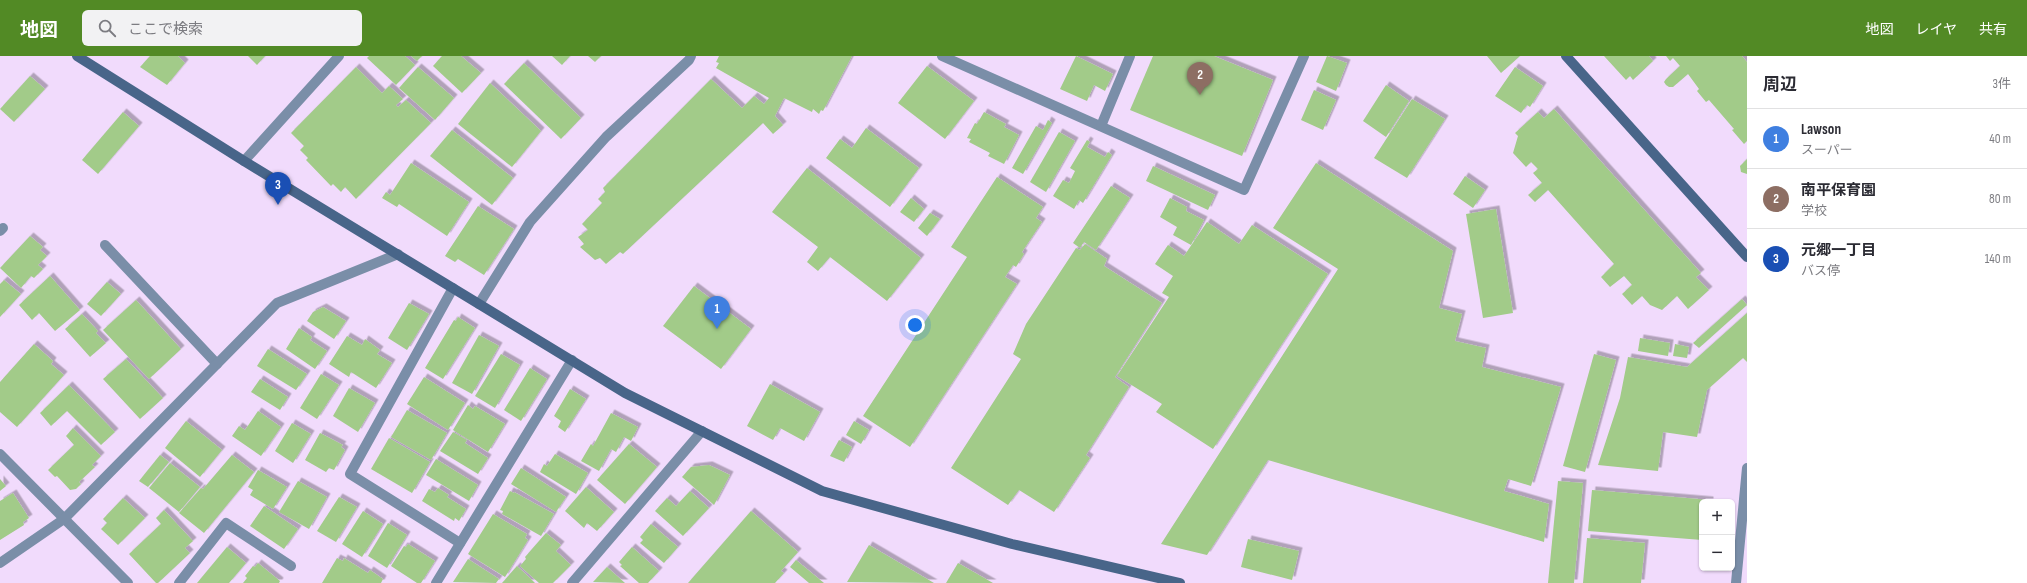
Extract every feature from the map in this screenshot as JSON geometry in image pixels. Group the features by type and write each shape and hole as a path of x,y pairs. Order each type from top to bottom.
{"street":[{"path":"77,56 244,161 625,393 822,491 1012,544 1180,583"},
{"path":"244,161 339,56"},
{"path":"479,304 530,222 606,137 689,60 691,56"},
{"path":"942,56 1244,190 1304,56"},
{"path":"1101,126 1130,56"},
{"path":"1566,56 1747,257"},
{"path":"105,245 217,364"},
{"path":"0,563 64,519 277,303 398,254"},
{"path":"453,288 350,474 460,543"},
{"path":"436,583 572,360"},
{"path":"572,583 702,431"},
{"path":"0,454 128,583"},
{"path":"1736,583 1747,468"},
{"path":"179,583 226,523 291,566"}],"building":[{"path":"150,56 178,56 185,63 167,85 140,67"},
{"path":"248,56 265,56 257,65"},
{"path":"369,56 405,56 415,65 396,85 367,58"},
{"path":"411,56 422,56 417,61"},
{"path":"442,56 461,56 481,73 462,93 433,66"},
{"path":"552,56 570,56 562,65"},
{"path":"588,56 601,56 595,62"},
{"path":"719,56 852,56 823,111 821,110 819,114 813,109 812,112 784,98 775,116 783,125 773,134 763,123 623,254 620,252 606,264 600,258 595,260 580,247 584,244 578,237 588,230 582,224 602,203 598,199 605,192 603,188 711,79 742,108 754,96 764,104 769,98 716,68 719,63 716,62"},
{"path":"1076,56 1113,74 1105,91 1094,85 1087,101 1060,89"},
{"path":"1153,56 1214,56 1273,80 1242,156 1130,110"},
{"path":"1327,56 1347,63 1336,91 1316,82"},
{"path":"1487,56 1520,56 1501,73"},
{"path":"1604,56 1649,56 1653,61 1633,80 1630,76 1626,80"},
{"path":"1666,56 1742,56 1747,62 1747,141 1744,144 1732,130 1734,129 1709,100 1706,102 1697,91 1699,89 1688,74 1673,87 1666,85 1664,82 1666,79 1680,66 1673,58 1670,61"},
{"path":"524,63 581,118 561,139 504,84"},
{"path":"927,66 974,101 945,139 898,103"},
{"path":"356,67 382,93 389,86 403,99 396,105 398,107 406,100 431,123 356,199 345,187 341,192 333,184 331,186 306,160 308,158 300,150 304,146 291,133"},
{"path":"418,67 454,98 435,120 399,88"},
{"path":"1515,67 1543,86 1530,107 1527,105 1521,113 1495,96"},
{"path":"30,76 45,89 14,122 0,109"},
{"path":"490,83 541,131 512,167 458,124"},
{"path":"1386,85 1409,101 1386,137 1363,121"},
{"path":"1314,90 1336,100 1323,130 1301,120"},
{"path":"1412,99 1445,119 1407,178 1374,158"},
{"path":"1554,109 1701,273 1696,277 1709,290 1688,309 1677,296 1662,310 1650,305 1642,296 1632,305 1622,294 1632,285 1624,276 1610,287 1601,277 1614,264 1548,190 1535,202 1528,195 1542,183 1533,173 1538,169 1531,162 1526,167 1513,153 1518,136 1515,133 1538,112 1544,118"},
{"path":"123,112 139,126 98,174 82,160"},
{"path":"984,112 1006,124 1004,127 1019,135 1004,164 988,156 990,153 969,142 971,139 967,138 975,123 977,124"},
{"path":"1048,120 1052,123 1023,174 1012,168 1036,126 1043,130"},
{"path":"866,128 919,168 890,207 826,158 840,139 852,148"},
{"path":"452,130 513,178 492,205 430,156"},
{"path":"1059,132 1075,141 1046,192 1030,182"},
{"path":"1087,140 1090,142 1087,147 1105,157 1108,152 1112,155 1083,203 1079,200 1074,209 1053,196 1063,180 1069,183 1075,171 1070,168"},
{"path":"1747,159 1747,174 1741,172 1740,166"},
{"path":"411,163 469,202 447,236 399,204 397,207 382,198 386,192 390,195"},
{"path":"1316,163 1453,251 1439,308 1462,314 1455,341 1486,348 1482,367 1561,387 1531,486 1508,479 1504,491 1549,504 1544,542 1268,460 1207,555 1161,544 1338,269 1273,228"},
{"path":"1153,166 1215,195 1208,210 1146,181"},
{"path":"807,168 921,258 887,301 830,257 818,271 807,262 818,247 772,212"},
{"path":"1465,176 1485,190 1473,208 1453,194"},
{"path":"997,177 1043,207 1036,218 1042,222 1022,252 1024,254 1016,267 1013,265 1005,277 1017,284 910,447 863,416 967,257 951,247"},
{"path":"1111,186 1130,198 1096,250 1084,242 1080,248 1073,243"},
{"path":"911,198 924,209 914,222 900,212"},
{"path":"1170,198 1187,207 1186,211 1204,220 1191,245 1173,235 1177,227 1160,217"},
{"path":"478,206 514,229 484,275 458,259 455,262 445,256"},
{"path":"1496,209 1513,313 1483,318 1466,214"},
{"path":"930,213 940,219 927,236 918,228"},
{"path":"1207,222 1239,244 1252,225 1328,274 1213,449 1156,412 1162,404 1117,376 1169,297 1162,293 1173,276 1155,264 1168,245 1184,256"},
{"path":"30,236 43,247 40,250 47,256 38,265 43,269 34,278 31,276 21,288 0,268"},
{"path":"1085,244 1107,259 1104,266 1162,303 1115,377 1129,387 1086,455 1090,458 1054,512 1019,490 1008,505 951,468 1021,359 1013,354 1026,324 1076,248 1080,250"},
{"path":"50,276 80,310 55,331 39,313 32,320 19,305"},
{"path":"4,280 21,294 0,317 0,284"},
{"path":"107,282 121,294 101,316 87,304"},
{"path":"694,286 751,329 721,369 663,326"},
{"path":"1742,299 1747,305 1699,348 1693,343"},
{"path":"136,300 181,349 149,379 103,330"},
{"path":"409,303 429,314 407,350 388,338"},
{"path":"323,307 346,321 334,339 307,321 313,312"},
{"path":"1747,313 1747,362 1743,358 1707,390 1697,437 1663,432 1658,471 1598,465 1620,398 1628,357 1687,367"},
{"path":"82,314 98,331 96,333 106,343 90,357 65,329"},
{"path":"458,317 475,328 443,379 425,368 454,320 456,321"},
{"path":"299,328 312,337 310,340 327,351 315,369 286,349"},
{"path":"479,335 499,346 472,394 452,383"},
{"path":"347,336 362,345 365,339 380,350 377,354 392,363 376,388 351,372 349,377 329,364"},
{"path":"1640,338 1670,343 1668,356 1638,351"},
{"path":"34,344 53,361 51,364 64,375 17,427 0,412 0,382"},
{"path":"1675,344 1689,347 1687,358 1673,356"},
{"path":"268,349 307,374 296,390 257,366"},
{"path":"501,354 520,365 495,408 475,396"},
{"path":"1594,354 1616,360 1585,472 1563,466"},
{"path":"126,359 163,398 140,419 103,379"},
{"path":"530,368 547,379 521,421 504,410"},
{"path":"321,374 339,385 317,419 300,408"},
{"path":"424,377 465,403 448,430 407,404"},
{"path":"260,379 288,397 280,410 251,392"},
{"path":"770,384 820,412 804,441 780,428 773,440 747,426"},
{"path":"69,385 115,432 101,445 67,411 51,426 40,413"},
{"path":"349,388 375,403 358,432 333,416"},
{"path":"570,389 586,399 565,432 558,427 561,421 554,416"},
{"path":"468,405 473,409 475,406 505,424 488,452 453,430"},
{"path":"407,410 447,433 431,460 391,437"},
{"path":"258,411 281,427 261,456 232,436 239,426 245,430"},
{"path":"611,413 638,427 631,441 624,437 616,452 611,449 599,471 581,461 591,444 593,446"},
{"path":"186,421 222,450 200,477 165,448"},
{"path":"854,421 869,430 861,444 846,435"},
{"path":"292,423 311,434 293,463 275,451"},
{"path":"73,428 101,456 92,465 95,467 79,482 81,484 76,489 70,490 57,476 55,477 48,470 74,445 66,436"},
{"path":"453,432 467,440 465,443 488,458 478,474 440,451"},
{"path":"320,433 343,445 341,447 345,450 334,470 329,468 326,472 305,460"},
{"path":"389,438 430,462 412,493 371,469"},
{"path":"839,440 852,447 844,462 830,456"},
{"path":"629,444 657,467 625,504 597,480"},
{"path":"555,454 588,473 576,494 540,472 544,464 547,466"},
{"path":"160,455 169,462 148,487 139,481"},
{"path":"232,455 254,472 204,533 179,513 201,488 203,489"},
{"path":"436,459 478,485 469,501 426,475"},
{"path":"170,463 200,487 179,512 149,488"},
{"path":"709,465 730,475 714,505 682,477 691,467"},
{"path":"521,468 566,497 556,512 511,484"},
{"path":"258,470 287,487 273,509 250,495 253,490 248,487"},
{"path":"0,479 6,486 0,491"},
{"path":"298,481 327,497 309,529 279,512"},
{"path":"1558,481 1583,483 1574,583 1548,583"},
{"path":"586,487 614,512 597,531 587,523 584,528 565,511"},
{"path":"438,488 449,495 447,497 466,509 459,521 455,518 454,521 422,501 429,489 435,492"},
{"path":"1592,490 1699,499 1699,540 1588,531"},
{"path":"510,491 554,514 541,536 502,514 503,511 500,510"},
{"path":"690,491 709,508 683,536 655,511 667,498 676,506"},
{"path":"13,493 29,518 23,522 24,525 0,540 0,501"},
{"path":"339,497 357,507 336,542 317,531"},
{"path":"123,498 145,518 118,545 101,529 107,523 103,519"},
{"path":"264,506 298,529 284,549 250,526"},
{"path":"164,510 193,541 185,548 190,553 158,583 156,583 129,554 161,524 156,518"},
{"path":"363,511 383,524 362,557 342,544"},
{"path":"751,511 798,552 781,571 784,573 775,583 688,583"},
{"path":"493,514 527,534 525,538 528,540 505,577 468,554"},
{"path":"388,523 407,535 387,568 368,556"},
{"path":"651,524 678,547 664,563 640,543 643,540 640,537"},
{"path":"546,533 561,545 556,551 571,565 553,583 539,583 520,566 526,559 525,557"},
{"path":"1587,538 1645,543 1641,583 1583,583"},
{"path":"1248,539 1299,551 1292,580 1241,567"},
{"path":"408,544 435,561 421,583 417,583 391,566 404,546 406,547"},
{"path":"869,545 934,583 847,582"},
{"path":"227,547 246,563 229,583 197,583"},
{"path":"632,547 659,571 648,583 639,583 620,566 622,565 619,562"},
{"path":"337,558 343,561 344,558 368,573 370,570 383,579 381,583 322,583"},
{"path":"468,559 499,579 496,583 453,582"},
{"path":"796,560 824,583 809,583 790,567"},
{"path":"258,563 280,581 279,583 243,583 247,578 245,576 253,566 255,567"},
{"path":"958,563 993,583 946,583"},
{"path":"517,566 530,578 535,583 502,583"},
{"path":"607,567 625,583 593,582"}],"place":[{"name":"南平保育園","path":"1200,95"},
{"name":"元郷一丁目","path":"278,205"},
{"name":"Lawson","path":"717,329"}]}
